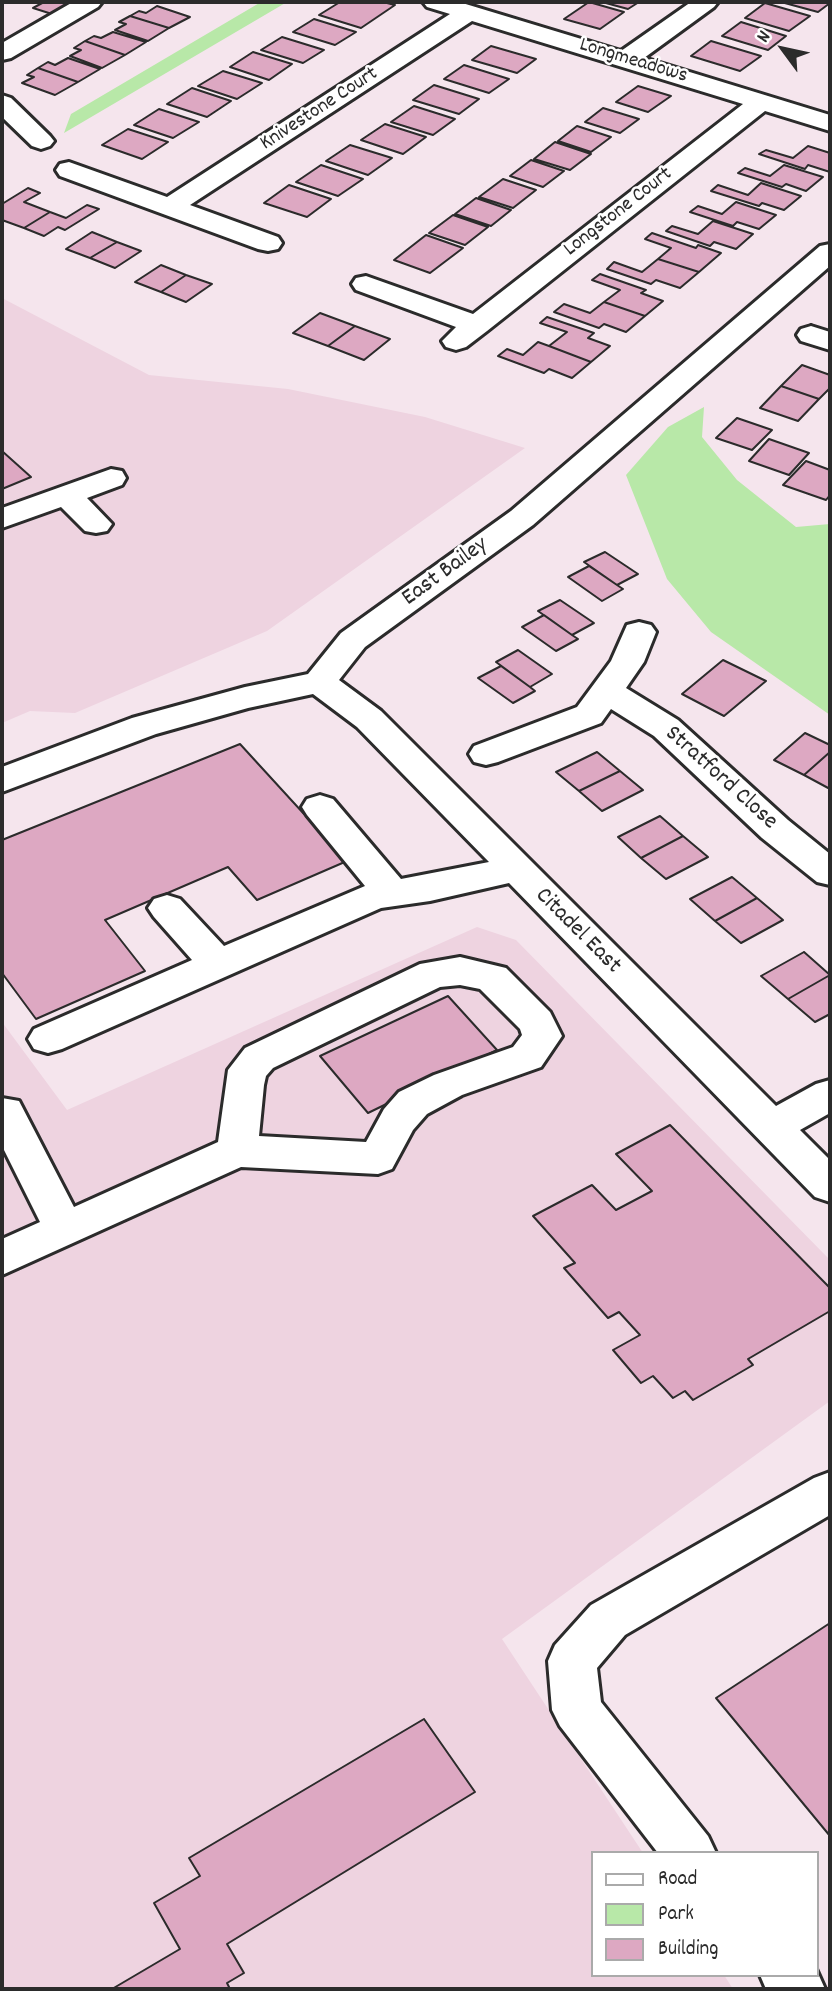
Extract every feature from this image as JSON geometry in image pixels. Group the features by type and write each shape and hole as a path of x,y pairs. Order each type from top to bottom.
{"street":[{"path":"2,53 90,2"},
{"name":"Longmeadows","path":"435,2 830,123"},
{"path":"625,60 706,2"},
{"name":"Knivestone Court","path":"170,207 470,12"},
{"name":"Longstone Court","path":"366,284 467,333 761,102"},
{"path":"2,103 41,141"},
{"path":"69,170 268,243"},
{"name":"East Bailey","path":"319,682 353,640 522,518 830,252"},
{"path":"2,519 111,478"},
{"path":"66,495 96,524"},
{"path":"486,754 589,715 626,662 639,632"},
{"path":"6,771 144,726 244,698 319,682"},
{"name":"Citadel East","path":"319,682 369,719 514,869 830,1186"},
{"name":"Stratford Close","path":"606,691 666,727 775,829 830,873"},
{"path":"320,807 391,892"},
{"path":"48,1039 374,896 430,888 514,869"},
{"path":"167,908 218,964"},
{"path":"2,1258 237,1151 377,1158 398,1120 413,1102 448,1085 527,1057 542,1036 536,1022 492,978 460,971 433,974 259,1058 248,1070 244,1085 237,1151"},
{"path":"771,1127 830,1095"},
{"path":"5,1112 65,1230"},
{"path":"688,1851 577,1710 572,1661 608,1620 830,1492"}],"shaded area":[{"path":"2,298 149,375 288,389 425,417 525,448 267,631 75,713 30,711 2,723"},
{"path":"477,927 516,940 830,1260 830,1401 502,1639 642,1851 590,1851 590,1977 725,1977 733,1989 2,1989 2,1022 67,1110"}],"green space":[{"path":"261,2 287,2 64,133 71,114"},
{"path":"704,407 702,437 737,480 796,527 830,524 830,715 711,632 667,579 626,475 668,427"}],"building":[{"path":"44,2 73,2 52,14 33,8"},
{"path":"340,2 383,2 395,5 361,28 319,15"},
{"path":"589,2 624,12 600,29 564,19"},
{"path":"602,2 639,2 628,9"},
{"path":"781,2 830,2 830,3 818,12"},
{"path":"765,3 810,16 789,31 745,18"},
{"path":"157,6 190,17 169,28 130,16 139,11 146,13"},
{"path":"130,16 169,28 148,41 115,30 126,24 119,22"},
{"path":"314,19 356,32 335,45 293,32"},
{"path":"741,22 786,36 768,50 722,36"},
{"path":"113,32 146,42 125,55 85,41"},
{"path":"282,37 324,50 303,63 261,50"},
{"path":"85,41 125,55 102,68 70,56 81,50 74,48"},
{"path":"711,41 761,56 740,71 691,56"},
{"path":"491,46 536,59 517,73 472,60"},
{"path":"253,52 292,64 269,80 230,67"},
{"path":"68,58 100,69 78,82 38,68 48,62 55,65"},
{"path":"464,65 509,79 489,93 444,79"},
{"path":"38,68 78,82 55,95 22,83 34,77 27,75"},
{"path":"223,71 262,83 237,99 198,86"},
{"path":"434,85 479,99 459,114 413,100"},
{"path":"638,86 671,96 648,112 616,102"},
{"path":"192,88 231,101 207,117 167,104"},
{"path":"414,106 455,119 433,135 391,122"},
{"path":"603,108 639,119 620,133 585,122"},
{"path":"159,109 199,122 173,138 134,125"},
{"path":"385,124 426,137 403,154 361,140"},
{"path":"577,126 611,137 591,152 558,141"},
{"path":"128,129 168,142 142,159 102,145"},
{"path":"555,142 591,154 570,170 534,159"},
{"path":"350,145 392,158 368,175 326,161"},
{"path":"808,146 830,153 830,172 808,165 805,169 759,154 766,150 793,158"},
{"path":"531,160 564,171 543,187 510,176"},
{"path":"321,165 363,179 338,196 296,182"},
{"path":"784,165 823,177 806,191 786,184 782,187 738,173 745,168 770,176"},
{"path":"503,179 536,190 513,208 479,197"},
{"path":"761,183 801,196 784,210 762,203 759,206 711,191 718,185 748,195"},
{"path":"289,185 331,199 307,217 264,203"},
{"path":"28,188 40,193 24,202 50,212 24,228 2,220 2,204"},
{"path":"476,198 511,210 491,226 455,214"},
{"path":"736,202 776,215 759,229 737,222 733,226 690,212 698,206 722,214"},
{"path":"87,205 99,209 65,230 58,227 44,236 24,228 50,212 66,218"},
{"path":"453,215 488,227 465,245 429,233"},
{"path":"713,221 753,234 736,249 714,242 710,246 666,231 672,226 698,234"},
{"path":"92,232 117,242 90,258 66,249"},
{"path":"652,233 696,248 698,245 721,253 699,272 658,259 671,248 645,239"},
{"path":"426,235 463,248 430,273 394,260"},
{"path":"117,242 141,251 115,268 90,258"},
{"path":"658,259 699,272 680,288 656,280 651,284 607,269 614,262 642,272"},
{"path":"161,265 186,275 161,292 135,282"},
{"path":"600,274 646,290 641,293 663,301 645,316 604,302 620,290 592,280"},
{"path":"186,275 212,284 186,302 161,292"},
{"path":"604,302 645,316 626,332 604,324 599,328 554,312 564,304 590,313"},
{"path":"320,313 355,326 328,346 293,333"},
{"path":"547,317 594,333 588,338 610,346 591,362 549,346 567,332 540,323"},
{"path":"355,326 390,339 364,360 328,346"},
{"path":"538,342 591,362 572,378 549,369 544,373 498,356 507,349 523,355"},
{"path":"802,365 830,375 830,388 819,399 781,386"},
{"path":"781,386 819,399 798,421 760,408"},
{"path":"737,418 772,430 752,450 716,438"},
{"path":"769,439 809,453 789,475 749,461"},
{"path":"2,451 31,477 2,489"},
{"path":"806,461 830,470 830,495 826,500 783,485"},
{"path":"605,552 638,574 617,585 584,562"},
{"path":"589,566 623,589 602,601 568,577"},
{"path":"560,600 594,623 572,635 538,611"},
{"path":"544,615 578,639 556,651 522,627"},
{"path":"518,650 552,674 530,687 496,662"},
{"path":"723,660 766,681 724,716 682,694"},
{"path":"501,666 535,691 513,703 478,678"},
{"path":"805,733 830,745 830,752 804,775 774,760"},
{"path":"240,744 347,861 257,900 228,867 105,920 145,971 36,1019 2,973 2,840"},
{"path":"597,752 620,771 579,791 556,772"},
{"path":"830,752 830,789 804,775"},
{"path":"620,771 643,790 602,811 579,791"},
{"path":"660,816 683,836 641,858 618,837"},
{"path":"683,836 708,857 666,879 641,858"},
{"path":"732,877 757,898 715,921 690,899"},
{"path":"757,898 783,920 741,943 715,921"},
{"path":"804,952 830,975 788,999 761,976"},
{"path":"830,975 830,1014 815,1022 788,999"},
{"path":"448,996 497,1050 368,1113 320,1056"},
{"path":"670,1125 830,1288 830,1311 748,1359 753,1365 693,1400 685,1391 673,1398 653,1376 641,1383 613,1350 640,1335 619,1312 608,1318 564,1268 575,1263 533,1216 592,1185 616,1210 652,1191 616,1154"},
{"path":"830,1623 830,1836 716,1698"},
{"path":"424,1719 475,1792 227,1944 244,1973 227,1983 230,1989 112,1989 180,1949 154,1903 200,1876 189,1858"}]}
